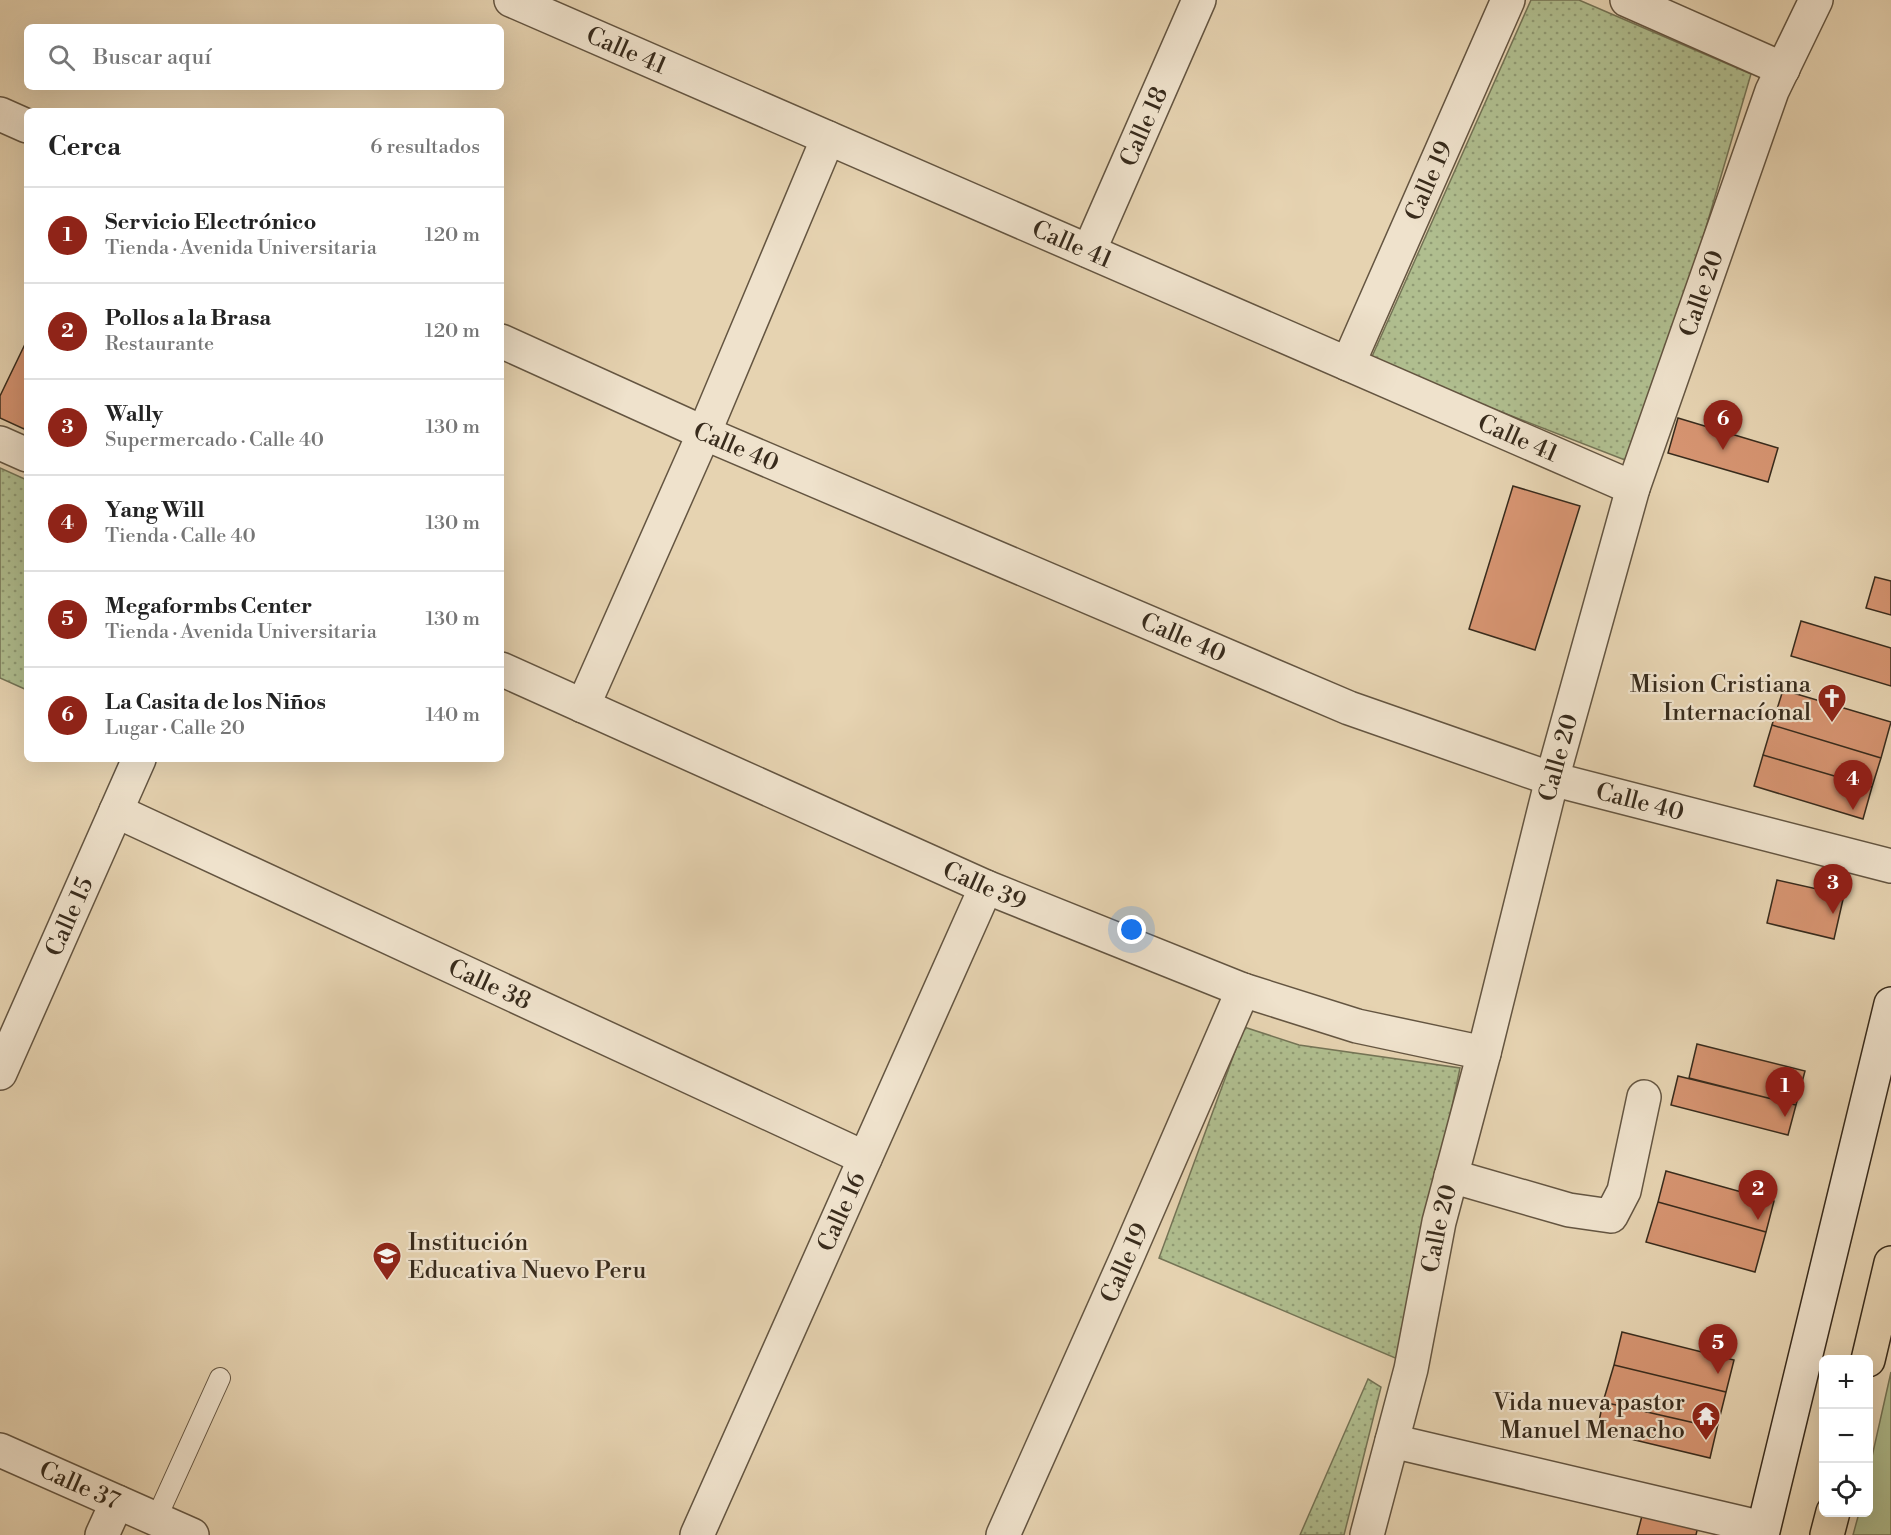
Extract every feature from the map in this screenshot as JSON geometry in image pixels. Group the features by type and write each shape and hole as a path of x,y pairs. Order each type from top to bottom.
{"main road":[{"path":"1869,1355 1891,1263"},
{"path":"1827,1535 1832,1517"}],"street":[{"name":"Calle 41","path":"511,0 1633,488"},
{"name":"Calle 19","path":"1348,364 1508,0"},
{"path":"1627,0 1783,69"},
{"name":"Calle 20","path":"1367,1535 1411,1369 1439,1222 1484,1053 1552,779 1633,488 1772,91 1816,0"},
{"name":"Calle 18","path":"1089,251 1194,2"},
{"path":"0,114 24,125"},
{"path":"584,706 704,433 828,138"},
{"name":"Calle 40","path":"504,342 704,433 1349,708 1552,779 1891,866"},
{"path":"0,443 24,454"},
{"name":"Calle 39","path":"504,670 986,887 1243,990 1357,1026 1484,1053"},
{"name":"Calle 15","path":"0,1073 138,762"},
{"name":"Calle 38","path":"116,811 866,1158"},
{"name":"Calle 16","path":"696,1535 986,887"},
{"name":"Calle 19","path":"1004,1535 1128,1257 1243,990"},
{"path":"1392,1441 1762,1531 1891,1004"},
{"path":"1451,1176 1569,1210 1611,1216 1624,1191 1644,1097"},
{"name":"Calle 37","path":"0,1450 192,1535"},
{"path":"102,1535 117,1502"}],"lane":[{"path":"156,1519 220,1378"}],"green space":[{"path":"1531,0 1579,0 1751,74 1697,258 1625,460 1370,361"},
{"path":"0,468 24,479 24,689 0,678"},
{"path":"1244,1027 1299,1045 1460,1068 1400,1360 1159,1258"},
{"path":"1891,1372 1891,1535 1853,1535 1858,1517 1873,1517 1873,1452"},
{"path":"1368,1379 1381,1387 1344,1535 1300,1535"}],"building":[{"path":"24,346 24,429 0,418 0,396"},
{"path":"1678,418 1778,448 1768,482 1668,453"},
{"path":"1513,486 1580,506 1535,650 1469,629"},
{"path":"1875,577 1891,581 1891,615 1866,608"},
{"path":"1801,621 1891,648 1891,686 1791,656"},
{"name":"Mision Cristiana Internacíonal","path":"1783,690 1891,722 1881,758 1772,725"},
{"path":"1772,725 1881,758 1872,787 1763,755"},
{"path":"1763,755 1872,787 1863,819 1754,786"},
{"path":"1777,880 1844,895 1834,939 1767,923"},
{"path":"1697,1044 1805,1071 1796,1105 1689,1078"},
{"path":"1678,1076 1796,1105 1788,1135 1671,1105"},
{"path":"1666,1171 1774,1201 1766,1232 1658,1202"},
{"path":"1658,1202 1766,1232 1755,1272 1646,1242"},
{"path":"1622,1332 1734,1360 1726,1392 1614,1365"},
{"path":"1614,1365 1726,1392 1717,1428 1603,1402"},
{"path":"1603,1402 1717,1428 1710,1458 1597,1431"},
{"path":"1643,1512 1698,1526 1696,1535 1637,1535"}],"place":[{"name":"La Casita de los Niños","path":"1723,450"},
{"name":"Mision Cristiana Internacíonal","path":"1832,724"},
{"name":"Yang Will","path":"1853,810"},
{"name":"Wally","path":"1833,914"},
{"name":"Servicio Electrónico","path":"1785,1117"},
{"name":"Pollos a la Brasa","path":"1758,1220"},
{"name":"Institución Educativa Nuevo Peru","path":"387,1282"},
{"name":"Megaformbs Center","path":"1718,1374"},
{"name":"Vida nueva pastor Manuel Menacho","path":"1706,1442"}]}
